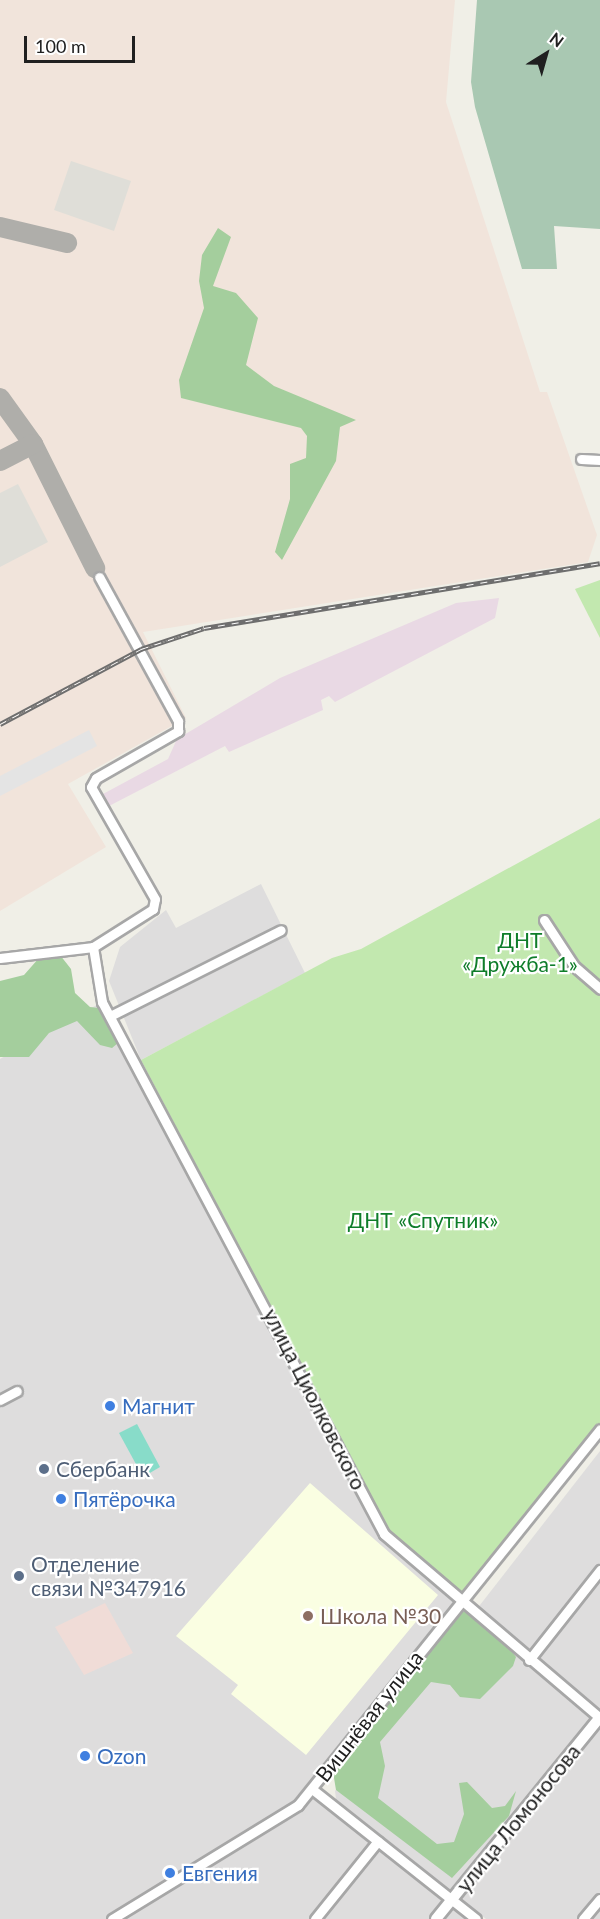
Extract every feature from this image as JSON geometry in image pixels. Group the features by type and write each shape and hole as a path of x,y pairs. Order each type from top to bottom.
{"street":[{"path":"581,459 600,460"},
{"path":"0,958 93,947 142,920 155,899 91,787 96,778 178,731 144,654 99,577"},
{"path":"544,920 574,966 600,989"},
{"path":"110,1016 281,930"},
{"name":"улица Циолковского","path":"93,947 110,1016 384,1534 458,1602 600,1718"},
{"path":"0,1400 17,1391"},
{"name":"Вишнёвая улица","path":"112,1919 298,1805 458,1602 600,1429"},
{"path":"529,1660 600,1570"},
{"name":"улица Ломоносова","path":"436,1919 600,1718"},
{"path":"312,1789 476,1919"},
{"path":"315,1919 378,1841"},
{"path":"583,1919 600,1899"}],"shaded area":[{"path":"0,0 455,0 446,102 540,392 547,392 597,535 588,562 143,632 186,718 68,784 106,847 0,911"},
{"path":"477,0 600,0 600,229 554,226 557,269 522,269 475,107 471,82"},
{"path":"71,161 131,181 114,231 54,210"},
{"path":"18,484 48,542 0,567 0,493"},
{"path":"499,598 495,618 335,702 329,696 321,700 323,710 229,752 225,746 109,806 103,794 168,759 177,739 280,678 456,603"},
{"path":"89,730 97,746 0,796 0,776"},
{"path":"261,884 305,973 141,1060 109,981 120,947 166,910 176,928"},
{"path":"102,1002 384,1534 458,1602 312,1789 476,1919 0,1919 0,1059"},
{"path":"137,1424 160,1467 143,1477 119,1433"},
{"path":"600,1451 600,1919 486,1919 336,1799 335,1791"},
{"name":"Школа №30","path":"310,1483 438,1595 306,1755 231,1694 238,1685 176,1636"},
{"path":"105,1603 133,1653 84,1675 55,1627"}],"green space":[{"path":"218,228 231,237 213,286 236,293 258,318 246,365 274,386 356,420 340,427 336,461 282,560 275,552 290,499 290,464 306,458 307,436 301,428 181,398 179,380 204,308 199,281 202,255"},
{"path":"600,580 600,638 575,589"},
{"name":"ДНТ «Спутник»","path":"600,818 600,1427 462,1597 390,1535 141,1060 332,958 361,949"},
{"path":"60,955 71,969 75,993 90,1007 99,1008 118,1043 112,1048 100,1045 77,1021 49,1033 29,1057 0,1057 0,981 24,975 39,958"},
{"path":"469,1611 502,1638 516,1657 513,1666 480,1699 460,1697 450,1685 431,1682 380,1742 385,1766 378,1798 437,1844 454,1842 464,1814 459,1783 467,1782 492,1808 505,1806 516,1791 509,1816 452,1878 336,1790 333,1772 457,1612"}],"taxiway":[{"path":"0,227 67,243"},
{"path":"0,398 33,444 95,568"},
{"path":"0,461 33,444"}],"railway":[{"path":"0,724 141,649 204,628 600,563"}],"place":[{"name":"Магнит","path":"110,1406"},
{"name":"Сбербанк","path":"44,1469"},
{"name":"Пятёрочка","path":"61,1499"},
{"name":"Отделение связи №347916","path":"19,1576"},
{"name":"Школа №30","path":"308,1616"},
{"name":"Ozon","path":"85,1756"},
{"name":"Евгения","path":"170,1873"}],"park label":[{"name":"ДНТ «Дружба-1»","path":"520,952"}]}
